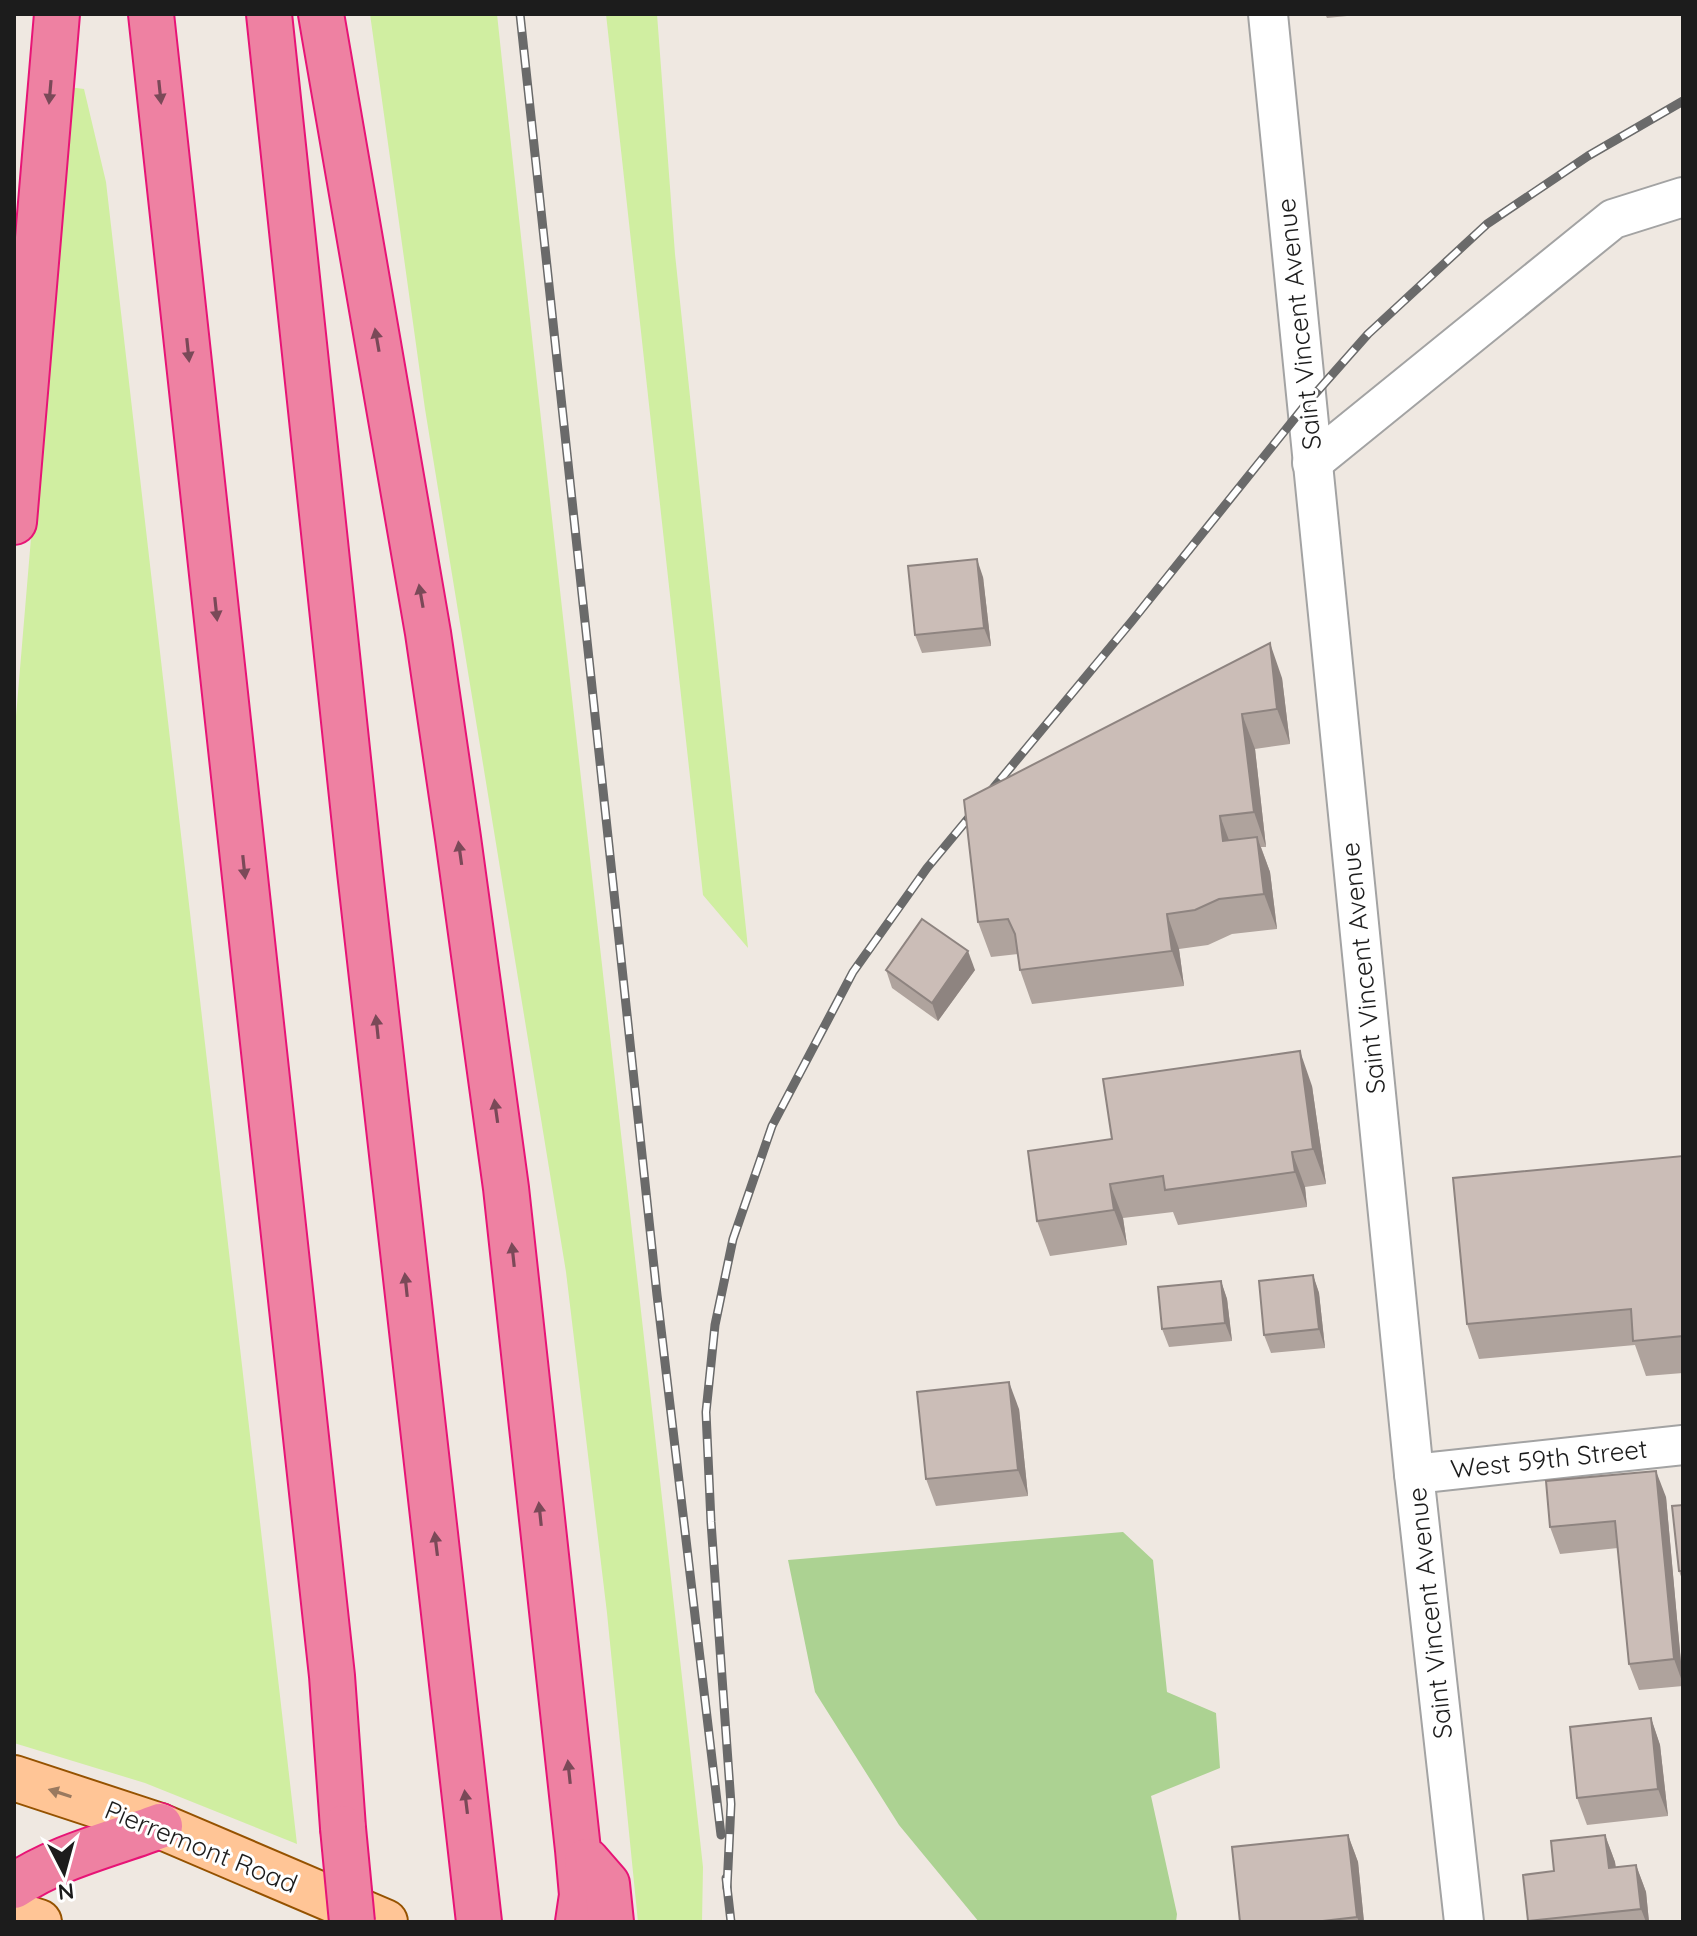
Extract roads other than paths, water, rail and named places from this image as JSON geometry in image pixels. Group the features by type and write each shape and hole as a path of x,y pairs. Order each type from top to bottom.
{"highway":[{"path":"14,522 57,14"},
{"path":"151,14 330,1660 352,1922"},
{"path":"269,14 360,872 479,1922"},
{"path":"321,14 428,633 506,1188 578,1850 582,1895 578,1922"},
{"path":"14,1886 68,1860 160,1826"},
{"path":"578,1850 607,1884 611,1922"}],"main road":[{"name":"Pierremont Road","path":"14,1778 160,1826 385,1922"},
{"path":"14,1914 39,1922"}],"street":[{"name":"Saint Vincent Avenue","path":"1268,14 1414,1474 1464,1922"},
{"path":"1312,463 1613,219 1683,197"},
{"name":"West 59th Street","path":"1414,1474 1683,1445"}],"railway":[{"path":"520,14 657,1295 721,1835"},
{"path":"727,1888 731,1804 706,1412 715,1325 733,1239 772,1126 853,972 927,868 1132,621 1307,403 1368,334 1487,224 1588,156 1683,101"},
{"path":"726,1878 731,1922"}]}
